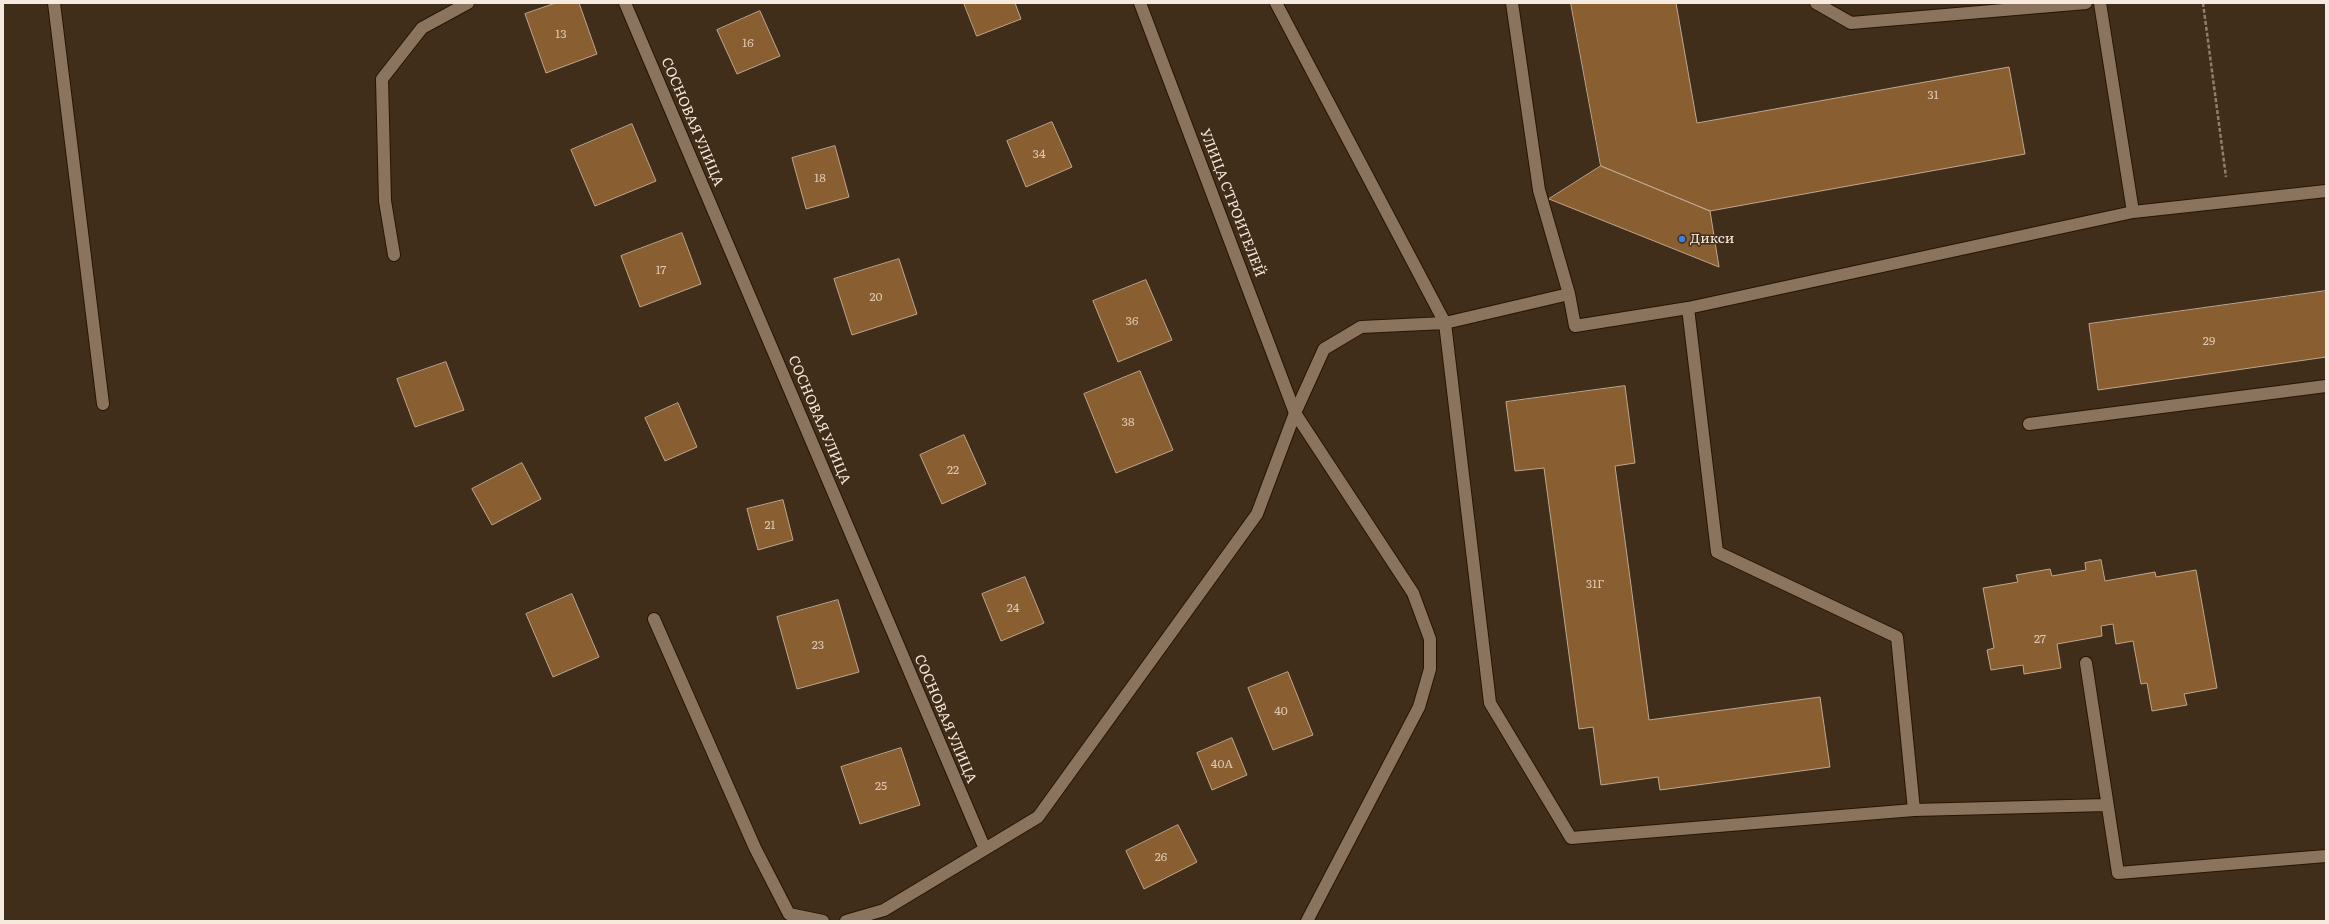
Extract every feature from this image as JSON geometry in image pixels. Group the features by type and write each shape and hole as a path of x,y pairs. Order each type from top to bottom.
{"street":[{"path":"54,3 103,404"},
{"path":"394,255 385,201 382,79 422,28 468,3"},
{"name":"СОСНОВАЯ УЛИЦА","path":"625,3 984,850"},
{"name":"УЛИЦА СТРОИТЕЛЕЙ","path":"1140,3 1295,413 1413,593 1430,639 1430,669 1419,707 1307,921"},
{"path":"1276,3 1445,323 1490,703 1571,838 1914,810 2107,805"},
{"path":"1512,3 1539,190 1569,294 1575,326 1688,308 2133,212 2326,191"},
{"path":"1816,3 1851,23 2086,3"},
{"path":"2100,3 2133,212"},
{"path":"846,921 884,910 1038,817 1257,514 1295,413 1324,349 1361,326 1445,323 1569,294"},
{"path":"1688,308 1717,552 1896,637 1914,810"},
{"path":"2029,424 2326,386"},
{"path":"654,619 755,848 789,914 823,921"},
{"path":"2086,663 2118,873 2326,856"}],"path":[{"path":"2203,3 2229,202"}],"building":[{"path":"556,3 579,3 597,54 546,73 525,14"},
{"path":"964,3 1015,3 1021,19 977,36"},
{"path":"1571,3 1676,3 1697,123 2009,67 2025,154 1710,211 1601,166"},
{"path":"760,11 780,56 737,74 717,30"},
{"path":"1052,122 1072,167 1026,187 1007,141"},
{"path":"632,124 656,181 595,206 571,150"},
{"path":"835,146 849,197 806,209 792,158"},
{"name":"Дикси","path":"1601,166 1710,211 1719,267 1549,199"},
{"path":"682,233 701,284 640,307 621,256"},
{"path":"899,259 917,314 852,335 834,279"},
{"path":"1146,280 1172,340 1118,362 1093,301"},
{"path":"2326,291 2326,357 2098,390 2089,324"},
{"path":"446,362 464,410 415,427 397,379"},
{"path":"1140,371 1173,450 1116,473 1084,394"},
{"path":"1625,386 1635,463 1615,466 1649,720 1820,697 1830,767 1660,790 1658,777 1601,785 1593,727 1579,729 1544,468 1515,471 1506,402"},
{"path":"678,403 697,447 665,461 645,418"},
{"path":"964,435 986,484 942,504 920,455"},
{"path":"522,463 541,499 492,525 472,489"},
{"path":"783,500 793,540 758,550 747,509"},
{"path":"2101,560 2105,581 2155,572 2156,577 2196,570 2217,688 2184,694 2187,705 2152,711 2147,683 2141,684 2133,641 2116,644 2113,624 2101,626 2102,636 2057,644 2061,668 2024,674 2023,665 1991,670 1987,650 1994,648 1983,588 2018,582 2016,575 2050,569 2052,576 2086,570 2085,563"},
{"path":"1025,577 1044,623 1001,641 982,594"},
{"path":"572,594 599,657 553,677 526,614"},
{"path":"838,600 859,672 797,689 777,617"},
{"path":"1288,672 1313,735 1273,750 1248,688"},
{"path":"1232,738 1247,775 1212,790 1197,753"},
{"path":"901,748 920,805 860,824 841,767"},
{"path":"1178,825 1197,862 1144,889 1126,851"}],"place":[{"name":"Дикси","path":"1682,239"}]}
